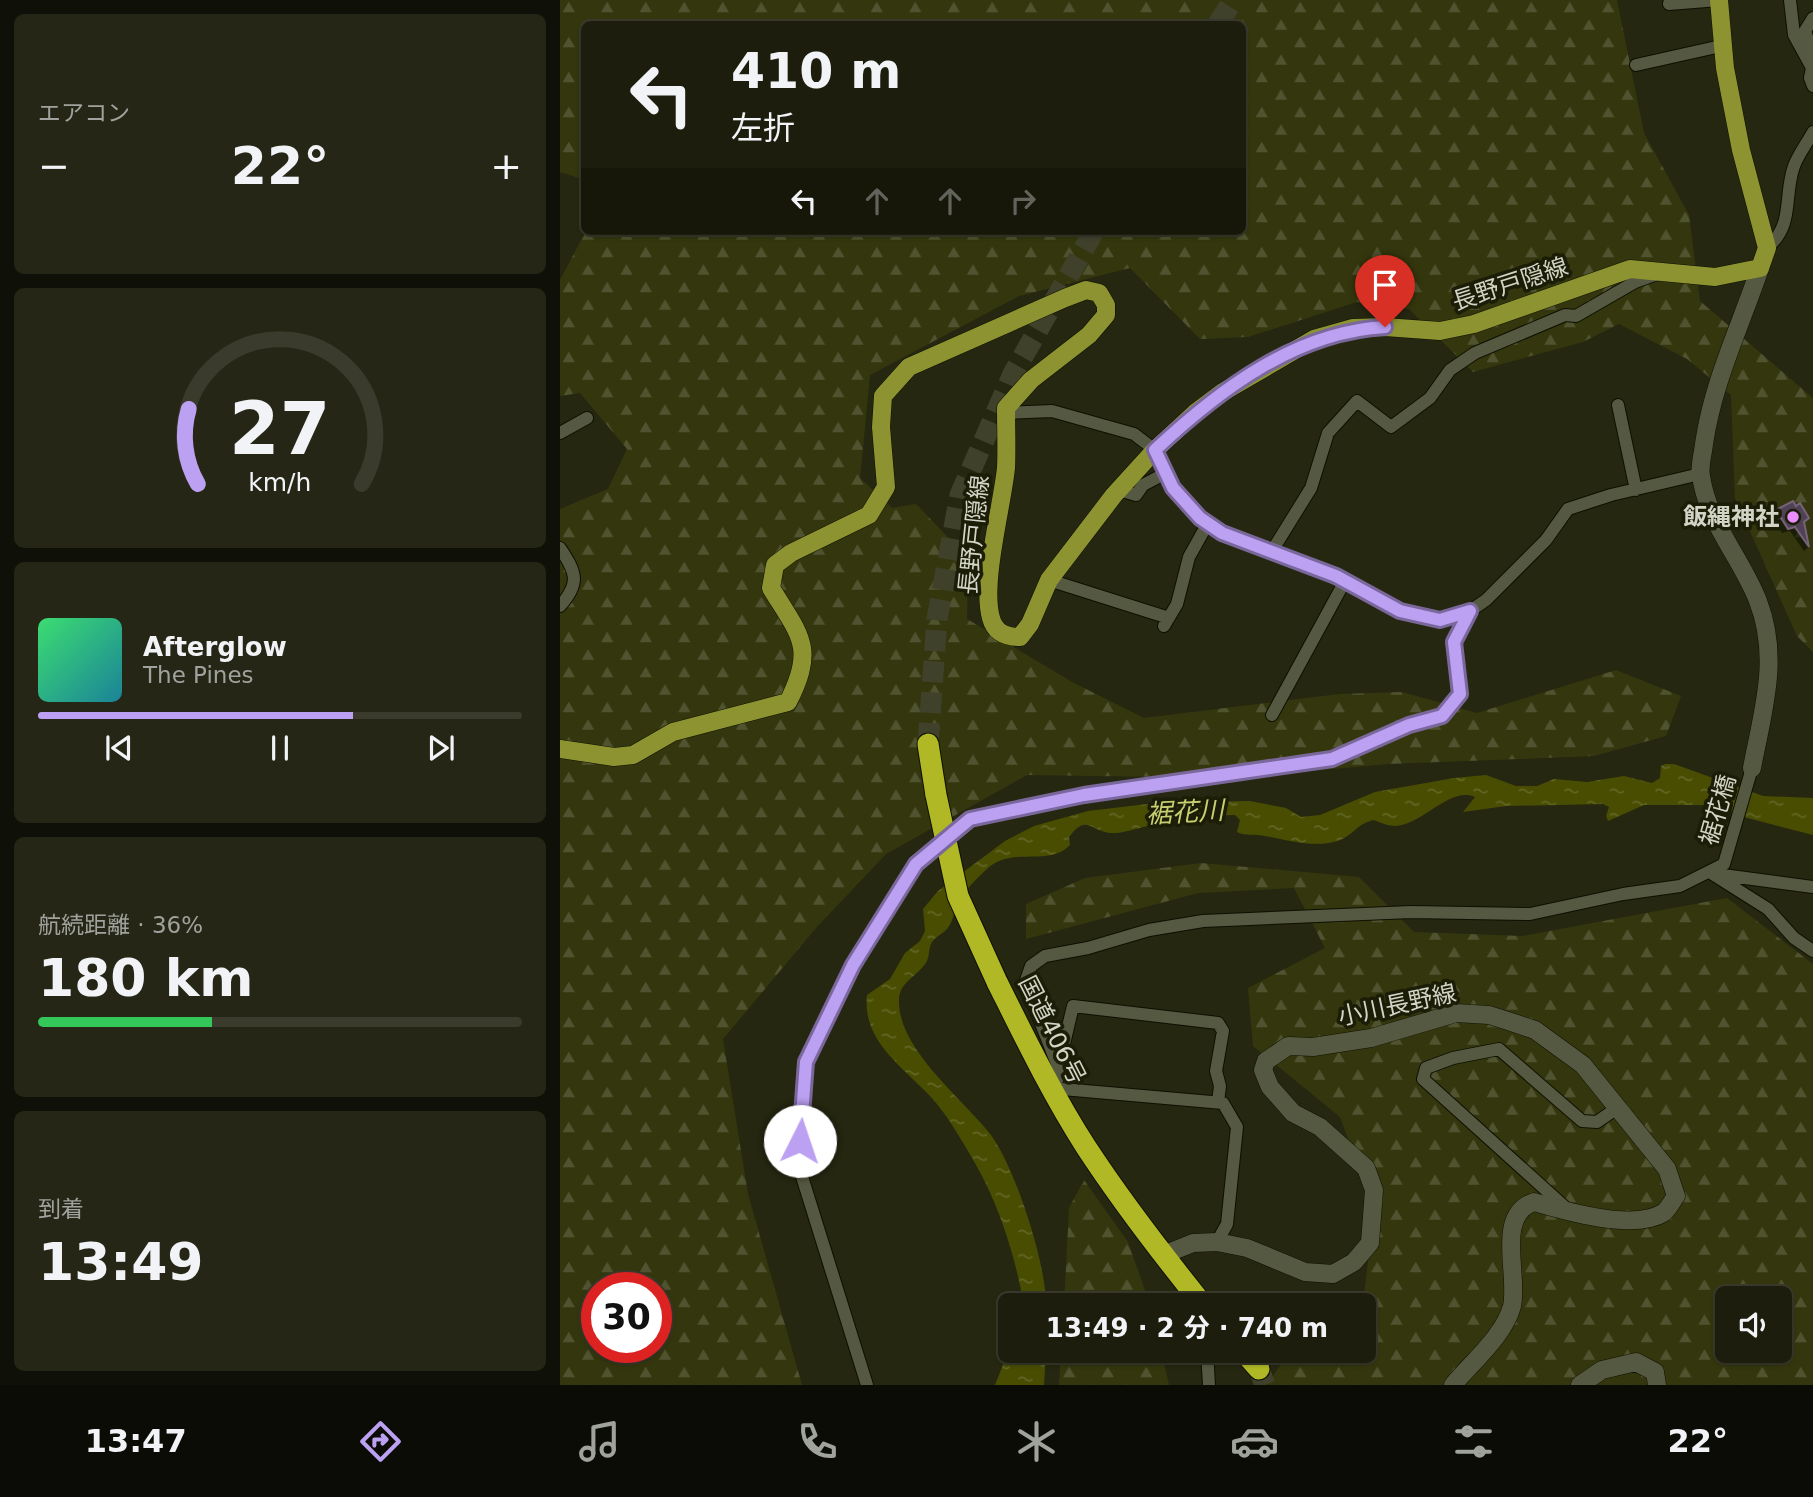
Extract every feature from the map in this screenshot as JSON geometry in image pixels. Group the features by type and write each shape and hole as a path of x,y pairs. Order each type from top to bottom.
{"highway":[{"name":"国道406号","path":"928,744 958,896 997,982 1051,1088 1086,1146 1163,1255 1194,1293"},
{"path":"1254,1363 1259,1369"}],"main road":[{"path":"1719,0 1721,46 1741,150 1767,248 1719,374 1708,420 1700,474 1714,522 1757,599 1770,643 1764,707 1752,768"},
{"name":"長野戸隠線","path":"1006,413 1006,466 990,589 991,618 998,631 1007,637 1020,637 1030,624 1049,580 1119,490 1155,450 1195,413 1223,392 1314,339 1353,328 1385,327 1440,331 1474,324 1630,269 1715,277 1760,268"},
{"path":"560,749 614,757 633,755 673,732 788,702 805,663 797,631 771,588 775,565 791,553 869,515 886,487 881,427 883,396 909,367 1065,298 1086,290 1099,293 1107,305 1106,315 1089,335 1031,380 1006,408 1006,413"},
{"name":"小川長野線","path":"1163,1255 1193,1243 1217,1242 1247,1248 1305,1272 1334,1274 1354,1262 1370,1243 1374,1190 1366,1168 1320,1127 1293,1113 1270,1087 1263,1070 1266,1061 1288,1046 1313,1047 1371,1038 1456,1013 1489,1015 1535,1030 1583,1065 1667,1169 1676,1196 1664,1213 1646,1218 1613,1219 1569,1212 1534,1202 1522,1206 1514,1219 1510,1234 1514,1251 1512,1306 1496,1335 1453,1385"},
{"path":"1580,1385 1602,1370 1636,1362 1654,1372 1657,1385"}],"street":[{"path":"1670,0 1669,4 1719,0"},
{"path":"1790,0 1794,35 1813,62"},
{"path":"1813,18 1805,31 1813,62 1813,86"},
{"path":"1636,65 1721,46"},
{"path":"1767,248 1780,237 1787,219 1794,166 1813,132"},
{"path":"1272,551 1311,488 1328,433 1357,401 1391,427 1430,398 1450,370 1475,353 1565,315 1576,316 1635,282 1666,271"},
{"path":"1618,405 1636,490"},
{"path":"1006,413 1052,411 1134,433 1155,450 1173,488 1208,523 1222,533 1345,581 1400,611 1440,620 1470,611 1506,582 1518,566 1546,540 1568,509 1700,474"},
{"path":"560,433 587,418"},
{"path":"1119,490 1136,495 1143,485 1166,473"},
{"path":"1049,580 1166,622 1177,604 1189,557 1208,523"},
{"path":"560,548 573,568 575,581 569,596 560,606"},
{"path":"1272,715 1345,581"},
{"path":"867,1385 799,1167 806,1062 853,965 916,864 970,819 1084,795 1332,759 1409,725 1442,716 1460,694 1454,642 1470,611"},
{"name":"裾花橋","path":"1711,873 1724,864 1752,768"},
{"path":"1217,1242 1227,1224 1237,1127 1223,1103 1051,1088 1060,1074 1059,1065 1025,983 1031,966 1045,956 1088,948 1149,930 1203,921 1411,912 1530,914 1623,894 1681,886 1711,873 1813,887"},
{"path":"1711,873 1768,909 1794,938 1813,951"},
{"path":"1059,1065 1073,1006 1218,1023 1223,1031 1216,1071 1220,1086 1218,1102"},
{"path":"1569,1212 1423,1079 1426,1068 1453,1058 1499,1049 1582,1121 1597,1122 1617,1108"},
{"path":"1208,1363 1209,1385"}],"green space":[{"path":"560,0 1617,0 1644,133 1689,215 1700,301 1813,398 1813,652 1797,636 1735,498 1731,395 1687,359 1619,324 1583,342 1473,372 1409,309 1357,302 1248,337 1200,339 1130,268 1019,296 870,375 860,478 892,508 916,504 968,558 967,619 1072,682 1144,718 1340,694 1402,692 1477,713 1616,670 1681,696 1666,736 1594,756 1388,764 1236,778 1027,775 886,854 816,928 723,1039 748,1194 802,1385 560,1385 560,509 608,489 627,449 580,393 560,396 560,280 584,235 1246,235 1246,21 581,21 581,188 579,178 560,172"},
{"path":"1201,863 1359,877 1414,932 1522,936 1727,898 1813,964 1813,1385 1267,1385 1282,1363 1376,1363 1376,1293 1364,1293 1374,1209 1340,1117 1253,1046 1248,988 1325,948 1294,888 1198,893 1026,939 1026,904 1085,878"},
{"path":"1084,1180 1128,1242 1146,1293 1065,1293 1069,1208"},
{"path":"1060,1363 1164,1363 1169,1385 1059,1385"}],"water":[{"name":"裾花川","path":"1674,764 1763,796 1813,798 1813,835 1740,816 1719,805 1644,805 1608,821 1606,816 1609,807 1603,804 1506,806 1463,812 1475,797 1465,795 1446,801 1405,824 1392,826 1373,820 1361,825 1346,837 1314,844 1237,832 1240,820 1235,815 1192,818 1115,833 1085,825 1075,830 1069,837 1070,845 1061,852 1007,858 987,869 957,904 949,926 932,941 927,962 901,990 899,1002 909,1038 921,1056 991,1135 1001,1151 1028,1217 1045,1293 1021,1293 1006,1232 975,1163 936,1103 886,1052 871,1026 867,995 890,979 905,953 920,941 925,931 923,909 938,891 1005,841 1034,826 1088,811 1156,803 1250,801 1286,808 1301,817 1320,815 1375,792 1454,778 1486,775 1516,786 1537,786 1554,779 1587,782 1624,776 1652,783 1660,778 1661,766"},
{"path":"1004,1363 1045,1363 1044,1385 995,1385"}],"building":[{"path":"1793,501 1796,506 1800,503 1809,518 1804,522 1809,547 1795,527 1788,529 1776,510"}],"tunnel":[{"path":"1220,21 1233,0"},
{"path":"928,744 937,619 960,495 1013,374 1092,235"},
{"path":"1259,1369 1265,1385"}],"place":[{"name":"飯縄神社","path":"1793,517"}],"route":[{"path":"800,1141 806,1062 853,965 916,864 970,819 1084,795 1332,759 1409,725 1442,716 1460,694 1454,642 1470,611 1440,620 1400,611 1336,576 1222,533 1200,518 1173,488 1155,450 1195,413 1223,392 1314,339 1353,328 1385,327"}]}
